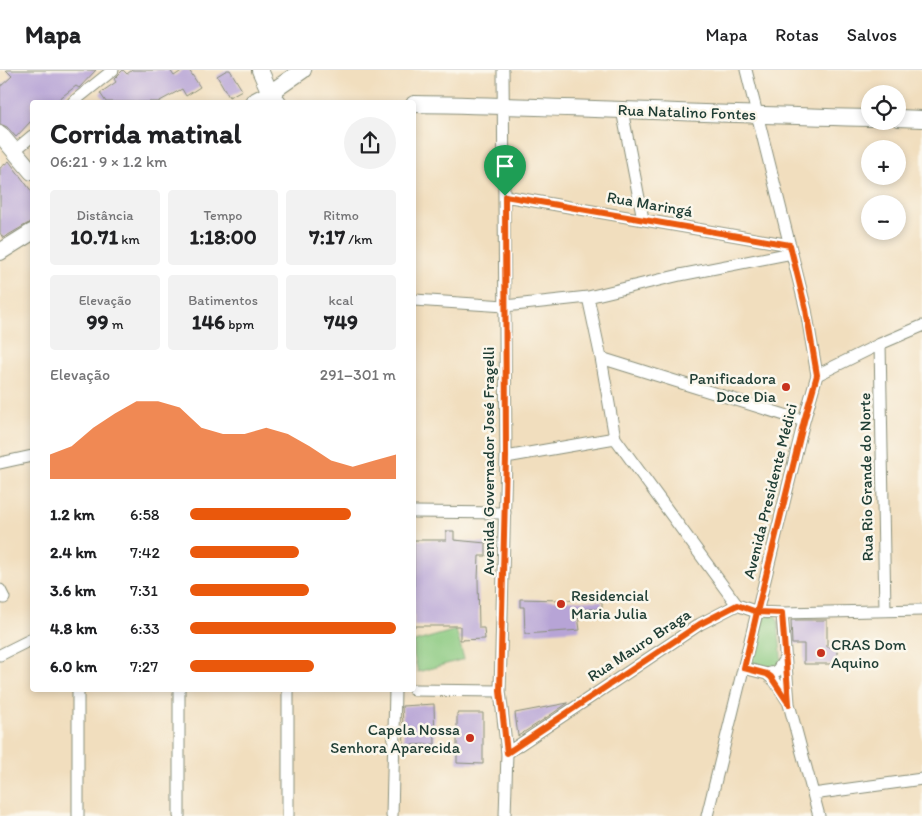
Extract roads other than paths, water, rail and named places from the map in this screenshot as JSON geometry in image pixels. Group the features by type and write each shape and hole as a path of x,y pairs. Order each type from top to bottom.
{"street":[{"path":"76,100 113,70"},
{"path":"260,70 274,98 303,70"},
{"name":"Avenida Governador José Fragelli","path":"504,70 506,457 500,691 507,753 505,816"},
{"name":"Avenida Presidente Médici","path":"707,816 817,375 806,310 746,70"},
{"name":"Rua Natalino Fontes","path":"416,104 504,105 861,118"},
{"path":"622,110 643,219"},
{"path":"906,118 922,119"},
{"path":"0,134 30,170"},
{"path":"14,151 30,138"},
{"name":"Rua Maringá","path":"505,196 643,219 791,249"},
{"path":"0,252 30,233"},
{"path":"416,300 505,306 588,297 791,249"},
{"path":"588,297 615,438 737,605 757,612 782,613 922,610"},
{"path":"817,375 922,326"},
{"name":"Rua Rio Grande do Norte","path":"880,344 884,610"},
{"path":"601,358 804,421"},
{"path":"506,457 615,438"},
{"path":"0,463 30,456"},
{"path":"416,512 505,513"},
{"name":"Rua Mauro Braga","path":"507,753 700,624 737,605"},
{"path":"782,613 784,660 789,704 819,816"},
{"path":"0,655 30,640"},
{"path":"767,674 777,671 784,660"},
{"path":"744,668 767,674 775,682 789,704"},
{"path":"416,690 500,691"},
{"path":"78,692 78,816"},
{"path":"178,816 179,692"},
{"path":"288,692 288,816"},
{"path":"392,816 395,692"},
{"path":"813,794 922,779"}],"place":[{"name":"Panificadora Doce Dia","path":"786,387"},
{"name":"Residencial Maria Julia","path":"561,604"},
{"name":"CRAS Dom Aquino","path":"821,653"},
{"name":"Capela Nossa Senhora Aparecida","path":"470,738"}]}
